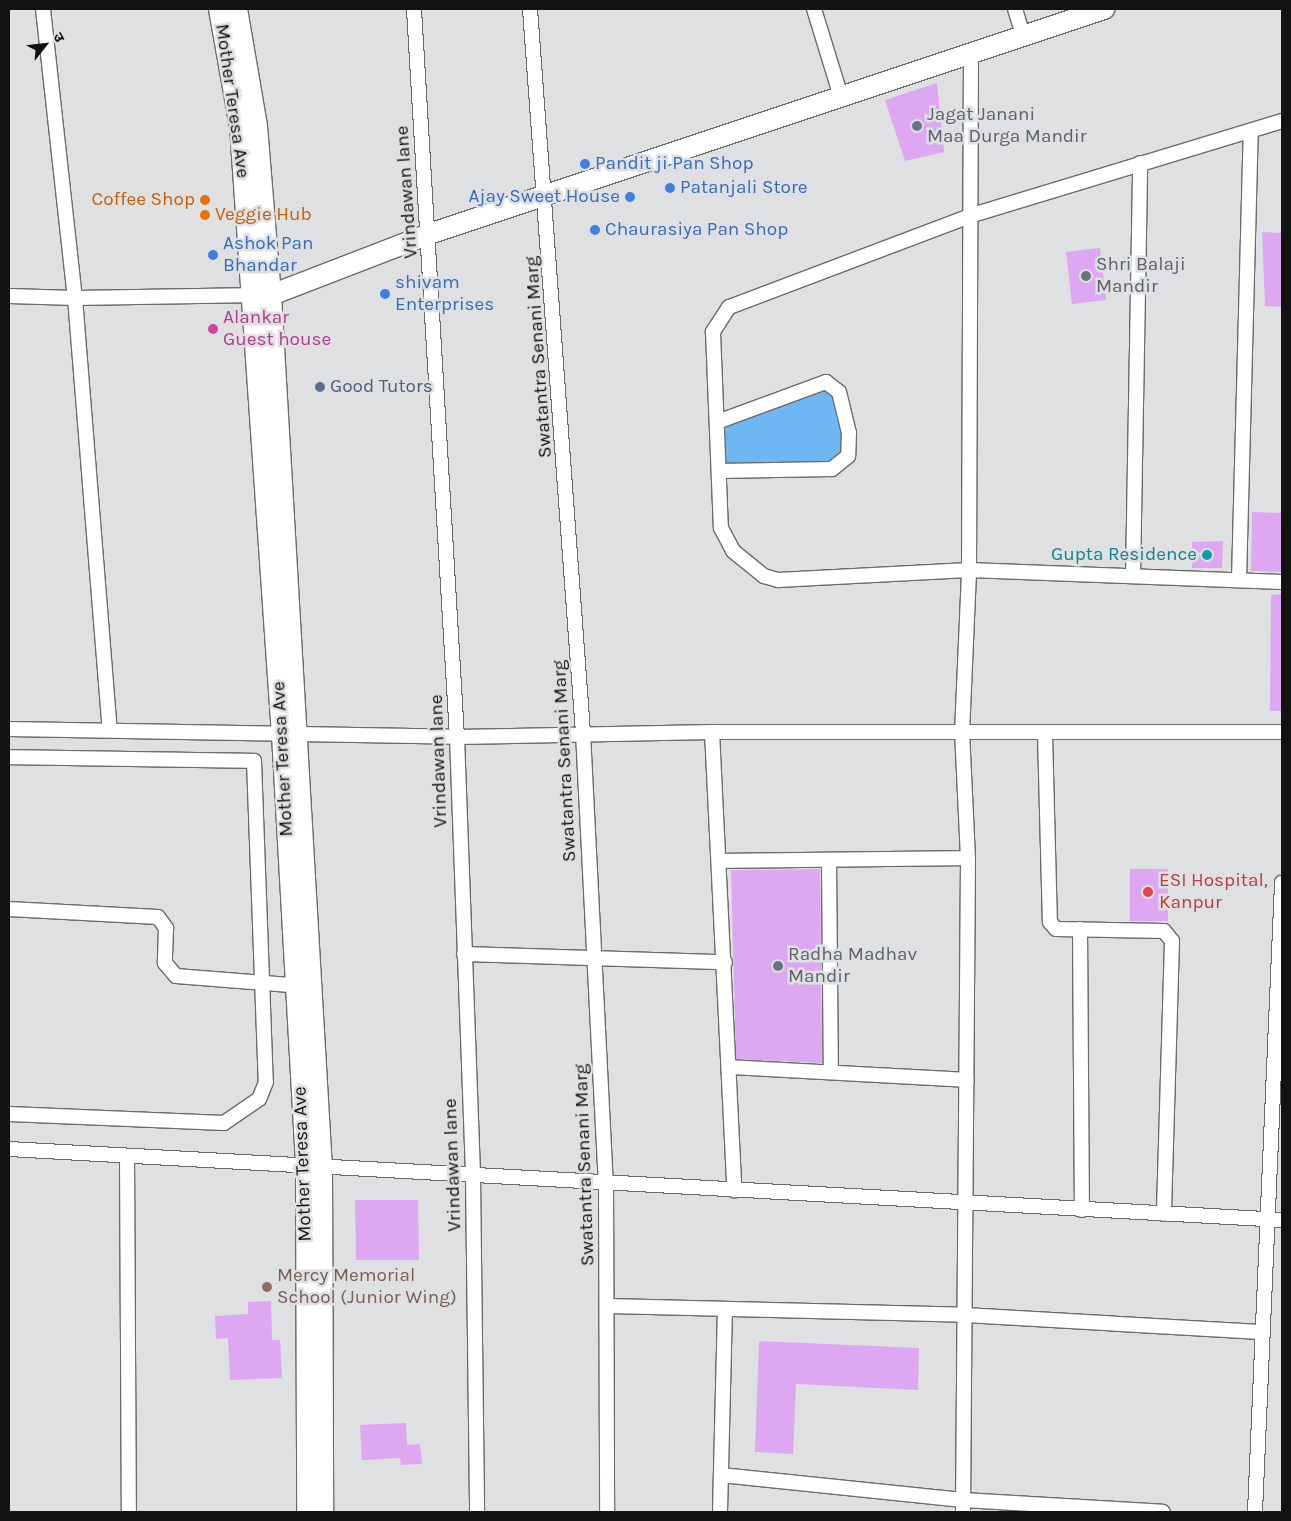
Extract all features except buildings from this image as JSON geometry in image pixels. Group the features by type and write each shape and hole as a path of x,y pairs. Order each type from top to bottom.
{"street":[{"path":"43,9 75,298 110,730"},
{"name":"Mother Teresa Ave","path":"219,9 240,127 262,295"},
{"path":"237,9 257,126 262,295 314,1167 324,1512"},
{"name":"Vrindawan lane","path":"414,9 429,234 457,737 473,1176 476,1512"},
{"name":"Swatantra Senani Marg","path":"530,9 547,195 583,733 606,1183 609,1306 607,1512"},
{"path":"814,9 841,96"},
{"path":"1016,9 1024,36"},
{"path":"9,296 75,298 262,295 429,234 1104,9"},
{"path":"963,1506 967,1203 968,858 962,733 969,570 971,53"},
{"path":"1282,121 970,216 729,307 713,332 721,528 734,551 764,576 778,580 969,570 1282,582"},
{"path":"1239,580 1251,131"},
{"path":"1133,576 1140,163"},
{"path":"717,422 826,382 839,392 849,433 848,456 832,469 719,471"},
{"path":"9,729 457,737 583,733 712,732 1045,735 1282,732"},
{"path":"712,732 725,962 734,1190"},
{"path":"1045,735 1047,914 1056,929 1164,931 1172,942 1164,1214"},
{"path":"9,757 254,761 266,1082 259,1099 236,1119 224,1123 9,1114"},
{"path":"720,861 968,858"},
{"path":"829,860 831,1072"},
{"path":"1255,1512 1266,1219 1282,883"},
{"path":"9,909 158,917 165,924 165,963 172,974 263,985 303,986"},
{"path":"1080,929 1082,1210"},
{"path":"464,954 594,960 725,962"},
{"path":"729,1067 967,1080"},
{"path":"9,1149 1282,1220"},
{"path":"127,1156 129,1512"},
{"name":"Mother Teresa Ave","path":"307,1512 314,1167"},
{"path":"609,1306 965,1315 1262,1332"},
{"path":"720,1512 725,1309"},
{"path":"721,1475 963,1506 1163,1512"}],"shaded area":[{"path":"831,387 846,433 845,452 831,467 721,468 719,423"}],"place":[{"name":"Jagat Janani Maa Durga Mandir","path":"917,126"},
{"name":"Pandit ji Pan Shop","path":"585,164"},
{"name":"Patanjali Store","path":"670,188"},
{"name":"Ajay Sweet House","path":"630,197"},
{"name":"Coffee Shop","path":"205,200"},
{"name":"Veggie Hub","path":"205,215"},
{"name":"Chaurasiya Pan Shop","path":"595,230"},
{"name":"Ashok Pan Bhandar","path":"213,255"},
{"name":"Shri Balaji Mandir","path":"1086,276"},
{"name":"shivam Enterprises","path":"385,294"},
{"name":"Alankar Guest house","path":"213,329"},
{"name":"Good Tutors","path":"320,387"},
{"name":"Gupta Residence","path":"1207,555"},
{"name":"ESI Hospital, Kanpur","path":"1148,892"},
{"name":"Radha Madhav Mandir","path":"778,966"},
{"name":"Mercy Memorial School (Junior Wing)","path":"267,1287"}]}
